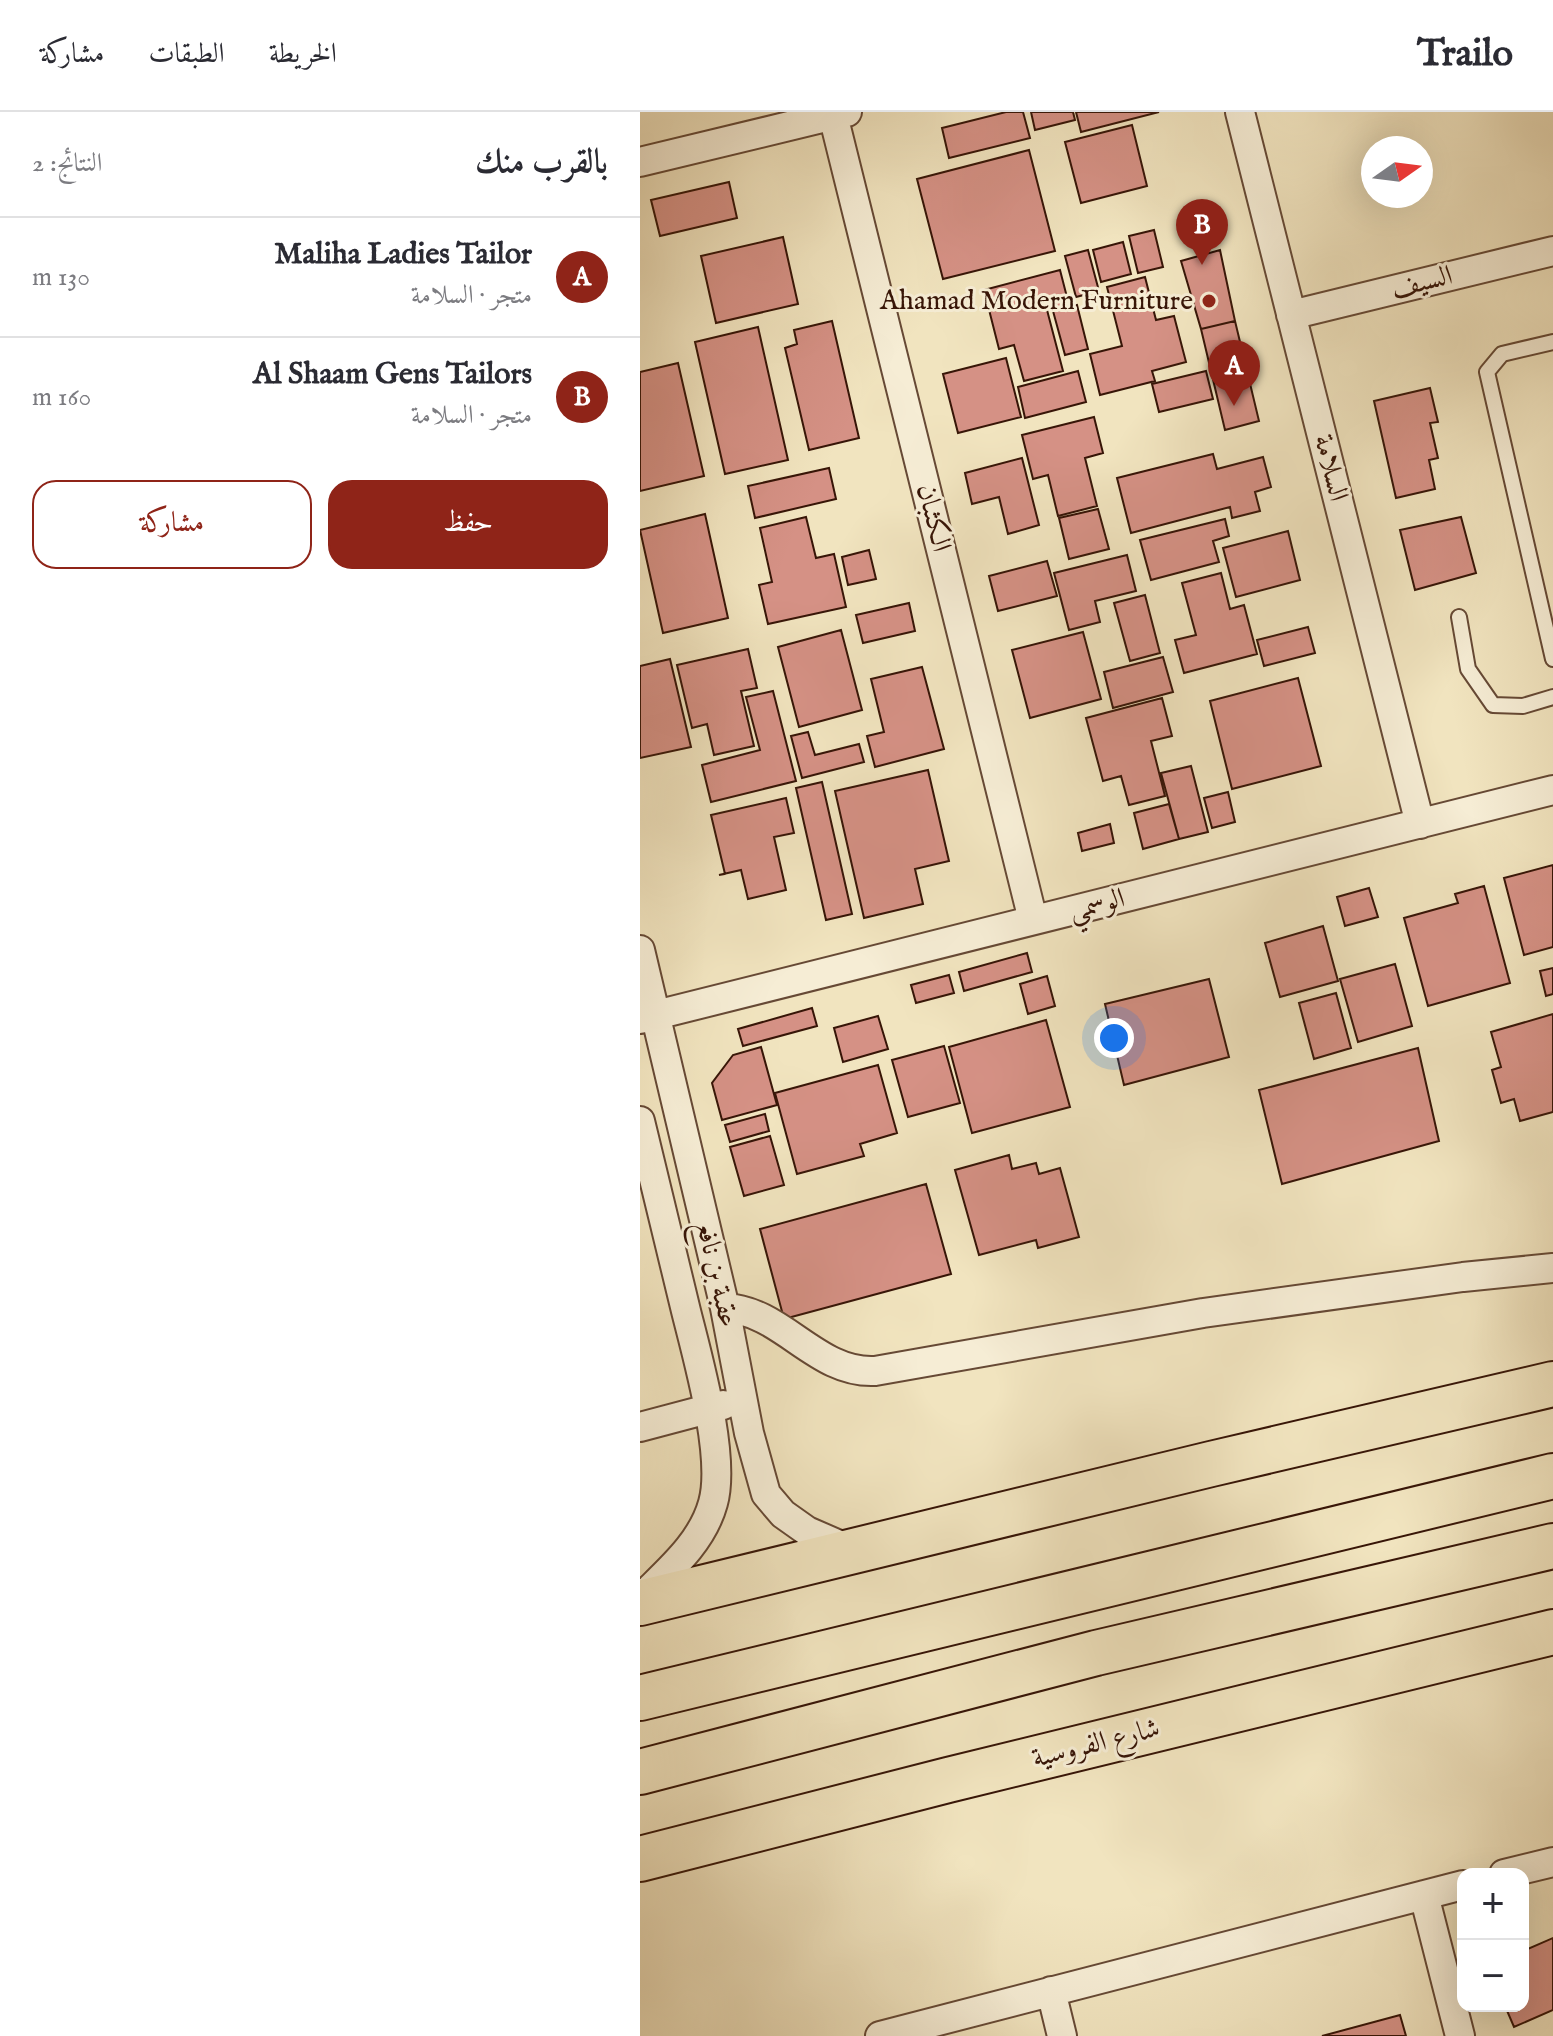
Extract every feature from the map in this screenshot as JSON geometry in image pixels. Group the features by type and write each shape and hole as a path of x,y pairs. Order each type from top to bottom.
{"main road":[{"path":"640,1601 1553,1384"},
{"path":"640,1698 1553,1476"},
{"path":"640,1772 1096,1653 1553,1546"},
{"name":"شارع الفروسية","path":"640,1859 1553,1632"}],"street":[{"name":"السلامة","path":"1240,112 1420,824"},
{"path":"640,162 840,114"},
{"name":"الكثبان","path":"840,114 1033,920"},
{"name":"السيف","path":"1291,315 1552,255"},
{"name":"الوسمي","path":"648,1017 1553,790"},
{"name":"عقبة بن نافع","path":"640,950 648,1017 692,1167 766,1494 783,1514 807,1531 854,1551"},
{"name":"عقبة بن نافع","path":"640,1121 708,1409 716,1471 714,1501 705,1526 690,1548 640,1601"},
{"path":"653,1177 692,1167"},
{"path":"725,1308 756,1314 834,1364 863,1372 1203,1313 1463,1277 1553,1268"},
{"path":"640,1427 744,1400"},
{"path":"1528,1868 1553,1862"},
{"path":"880,2036 1457,1887"},
{"path":"1424,1895 1460,2036"},
{"path":"1051,1991 1062,2036"}],"lane":[{"path":"1553,342 1502,354 1487,372 1553,659"},
{"path":"1459,617 1468,669 1493,705 1523,706 1553,697"}],"building":[{"path":"1006,112 1023,112 1030,138 949,158 942,128"},
{"path":"1031,112 1073,112 1075,120 1035,130"},
{"path":"1076,112 1159,112 1081,132"},
{"path":"1132,125 1147,186 1081,203 1065,142"},
{"path":"1029,150 1055,251 943,279 917,179"},
{"path":"729,182 737,218 660,236 651,200"},
{"path":"1154,230 1163,267 1138,273 1129,236"},
{"path":"783,237 798,304 716,323 701,256"},
{"path":"1123,242 1131,274 1101,282 1093,250"},
{"path":"1088,250 1099,291 1076,297 1065,256"},
{"path":"1220,250 1235,321 1201,329 1181,261"},
{"path":"1060,270 1069,305 1047,310 1063,371 1024,381 1014,345 999,349 984,290"},
{"path":"1145,277 1156,320 1174,316 1186,362 1152,371 1155,381 1100,395 1090,354 1122,346 1107,287"},
{"path":"1077,305 1088,349 1065,355 1053,311"},
{"path":"832,321 859,438 809,450 785,348 797,344 794,330"},
{"path":"1235,321 1259,421 1225,430 1201,329"},
{"path":"758,327 788,460 725,474 695,342"},
{"path":"1006,358 1021,417 958,433 943,374"},
{"path":"678,363 704,476 640,491 640,372"},
{"path":"1078,371 1086,402 1025,418 1018,387"},
{"path":"1206,371 1213,399 1159,412 1152,384"},
{"path":"1430,388 1438,422 1430,423 1438,458 1429,460 1435,489 1396,498 1374,401"},
{"path":"1094,417 1103,453 1085,458 1097,506 1058,516 1048,475 1033,479 1022,435"},
{"path":"1213,454 1217,469 1263,457 1271,487 1255,492 1260,511 1232,518 1230,507 1131,533 1117,478"},
{"path":"1022,458 1039,525 1008,534 999,497 972,504 965,473"},
{"path":"829,468 836,499 755,518 748,486"},
{"path":"1098,509 1109,549 1069,559 1059,518"},
{"path":"705,514 728,618 663,633 640,530"},
{"path":"806,517 816,558 834,554 846,607 768,624 759,585 772,582 760,528"},
{"path":"1461,517 1476,573 1415,590 1400,530"},
{"path":"1225,519 1229,536 1213,541 1219,562 1151,580 1140,540"},
{"path":"1288,531 1300,580 1236,597 1223,548"},
{"path":"869,550 876,579 848,585 842,557"},
{"path":"1127,555 1136,591 1095,601 1100,622 1069,630 1054,573"},
{"path":"1047,561 1057,596 998,611 989,576"},
{"path":"1221,573 1230,609 1244,605 1257,654 1184,673 1175,640 1196,635 1182,583"},
{"path":"1145,595 1160,653 1130,661 1114,603"},
{"path":"909,603 915,631 863,643 856,615"},
{"path":"1308,627 1315,653 1264,666 1257,640"},
{"path":"841,630 862,710 799,727 778,647"},
{"path":"1083,632 1101,699 1030,718 1012,650"},
{"path":"748,649 757,688 741,691 754,746 714,755 707,724 692,728 677,665"},
{"path":"1163,657 1173,692 1113,708 1104,672"},
{"path":"670,659 691,747 640,758 640,666"},
{"path":"922,667 944,749 875,767 867,736 884,732 871,679"},
{"path":"1298,678 1321,766 1232,789 1210,701"},
{"path":"773,691 796,781 711,802 702,765 760,750 746,697"},
{"path":"1162,698 1172,736 1151,741 1165,796 1129,805 1121,776 1103,781 1086,718"},
{"path":"808,732 815,755 859,744 864,762 802,778 791,736"},
{"path":"1191,766 1208,832 1179,839 1161,773"},
{"path":"928,770 949,861 915,869 923,904 864,918 835,791"},
{"path":"822,782 852,914 826,920 796,788"},
{"path":"1228,792 1235,822 1212,828 1204,798"},
{"path":"786,798 794,833 774,837 786,890 748,899 741,870 725,874 711,815"},
{"path":"1169,804 1179,839 1143,849 1134,813"},
{"path":"1110,824 1114,843 1082,851 1078,833"},
{"path":"1553,865 1553,947 1524,955 1504,878"},
{"path":"1484,886 1510,983 1428,1006 1404,918 1458,903 1455,894"},
{"path":"1369,888 1378,917 1345,926 1337,897"},
{"path":"1323,926 1338,981 1280,997 1265,943"},
{"path":"1027,953 1032,972 964,991 959,972"},
{"path":"1395,964 1412,1026 1358,1042 1340,979"},
{"path":"1553,968 1553,994 1546,996 1540,971"},
{"path":"949,975 954,993 916,1003 911,985"},
{"path":"1047,976 1055,1006 1028,1014 1020,984"},
{"path":"1209,979 1229,1057 1124,1085 1105,1004"},
{"path":"1336,993 1351,1048 1314,1059 1299,1003"},
{"path":"812,1008 817,1026 743,1046 738,1029"},
{"path":"1553,1014 1553,1112 1520,1121 1514,1099 1501,1103 1492,1070 1501,1067 1491,1032"},
{"path":"878,1016 888,1049 843,1062 834,1028"},
{"path":"1046,1020 1070,1107 972,1133 949,1047"},
{"path":"944,1046 960,1103 908,1117 892,1060"},
{"path":"761,1047 777,1105 722,1120 712,1083 733,1055"},
{"path":"1418,1048 1439,1141 1282,1184 1259,1090"},
{"path":"878,1065 897,1133 860,1144 864,1156 797,1174 775,1093"},
{"path":"765,1114 769,1131 730,1142 725,1125"},
{"path":"770,1136 784,1185 744,1196 730,1147"},
{"path":"1009,1155 1012,1169 1036,1163 1039,1174 1060,1168 1079,1237 1038,1248 1036,1240 979,1255 955,1170"},
{"path":"926,1184 951,1274 784,1319 760,1229"},
{"path":"1553,1938 1553,2010 1514,2027 1508,2012 1529,2012 1529,1948"},
{"path":"1400,2015 1406,2036 1322,2036"}],"place":[{"name":"Al Shaam Gens Tailors","path":"1202,265"},
{"name":"Ahamad Modern Furniture","path":"1209,301"},
{"name":"Maliha Ladies Tailor","path":"1234,406"}]}
